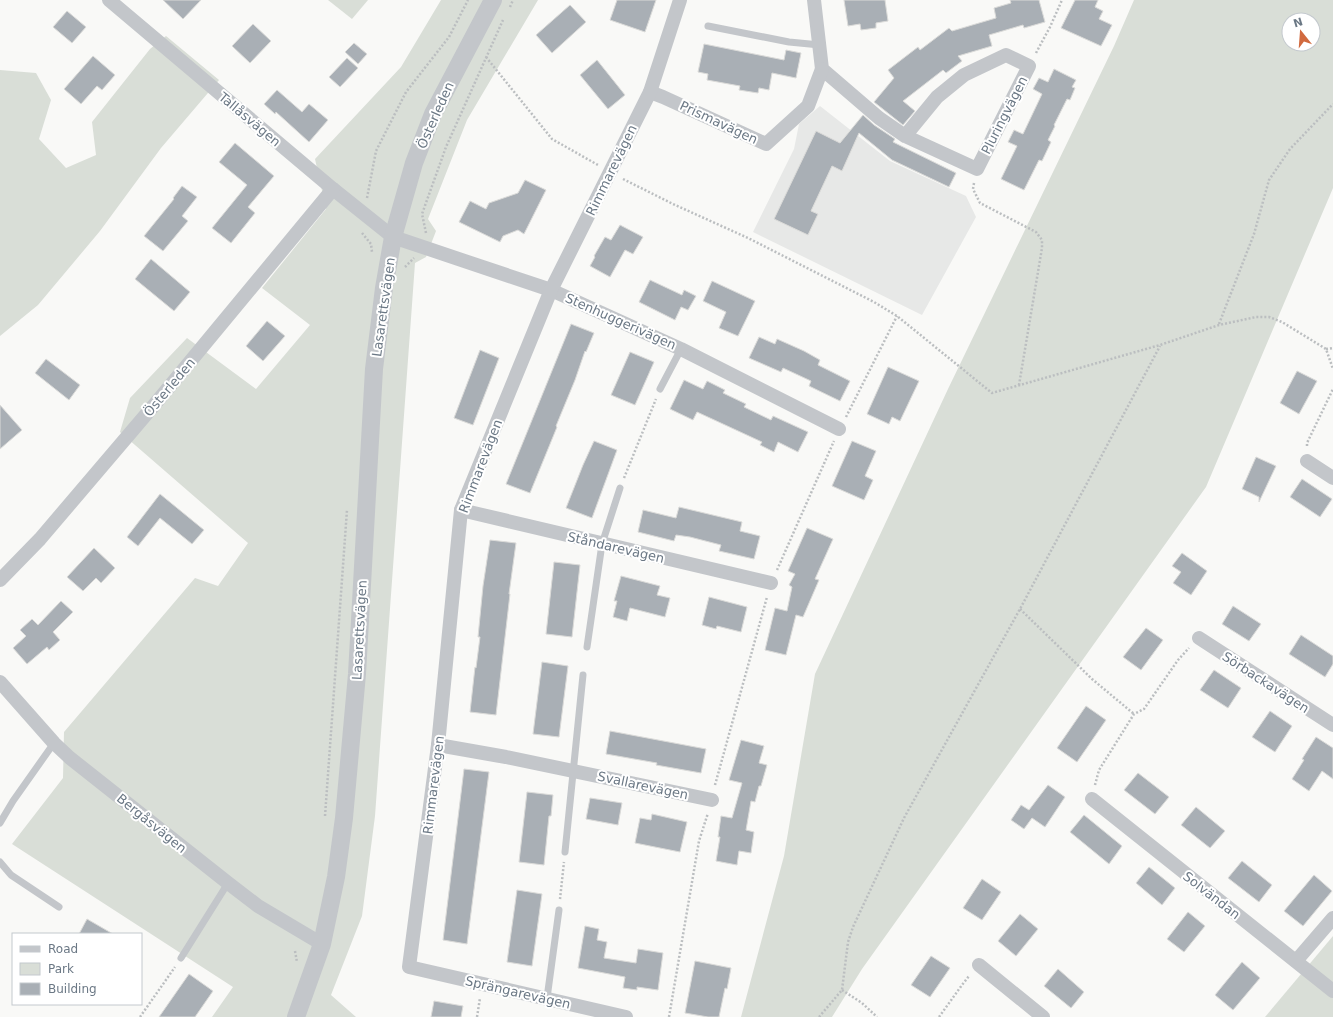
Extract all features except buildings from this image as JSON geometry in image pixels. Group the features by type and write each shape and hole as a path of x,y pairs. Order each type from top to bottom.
{"street":[{"name":"Tallåsvägen","path":"108,0 333,189 393,237"},
{"name":"Österleden","path":"393,237 414,162 433,114 493,0"},
{"name":"Rimmarevägen","path":"409,967 438,745 461,510 551,290 650,92 680,0"},
{"path":"814,0 822,69"},
{"name":"Pluringvägen","path":"822,69 879,118 905,136 977,169 1029,66 1006,55 964,75 937,97 905,136"},
{"name":"Prismavägen","path":"650,92 766,144 808,106 822,69"},
{"name":"Österleden","path":"0,580 40,539 155,404 333,189"},
{"name":"Stenhuggerivägen","path":"393,237 551,290 682,349 839,429"},
{"name":"Lasarettsvägen","path":"296,1017 322,944 336,877 344,818 357,674 374,369 384,288 393,237"},
{"path":"1307,461 1333,478"},
{"name":"Ståndarevägen","path":"461,510 772,583"},
{"name":"Sörbackavägen","path":"1199,638 1333,725"},
{"name":"Bergåsvägen","path":"0,682 54,743 70,758 258,906 322,944"},
{"name":"Svallarevägen","path":"438,745 506,757 712,800"},
{"name":"Solvändan","path":"1092,799 1333,991"},
{"path":"1296,961 1333,918"},
{"path":"979,965 1042,1017"},
{"name":"Sprängarevägen","path":"409,967 626,1017"}],"lane":[{"path":"708,26 789,42 820,44"},
{"path":"660,389 682,349"},
{"path":"588,647 602,544 620,488"},
{"path":"565,852 583,676"},
{"path":"0,823 13,801 54,743"},
{"path":"0,862 11,875 59,908"},
{"path":"181,958 228,883"},
{"path":"548,998 559,910"}],"path":[{"path":"372,258 372,244 362,233 364,214 376,151 406,92 449,37 468,0"},
{"path":"510,7 513,0"},
{"path":"1029,66 1050,27 1062,0"},
{"path":"403,269 418,255 422,247 426,235 422,214 446,147 506,14"},
{"path":"486,57 552,139 610,172 673,204 755,241 874,302 897,316 992,393 1160,346 1218,325 1256,317 1270,317 1282,322 1326,349 1333,348"},
{"path":"1218,325 1254,234 1269,180 1290,149 1333,104"},
{"path":"977,169 973,189 980,203 1036,232 1042,240 1042,248 1019,385"},
{"path":"669,1017 699,841 712,800 772,583 839,429 897,316"},
{"path":"819,1017 842,990 848,942 853,927 900,824 1020,609 1160,346"},
{"path":"1326,349 1333,370"},
{"path":"620,488 660,389"},
{"path":"1307,461 1307,443 1333,389"},
{"path":"325,817 348,507"},
{"path":"1020,609 1092,679 1134,714"},
{"path":"1092,799 1099,770 1134,714 1144,709 1178,660 1199,638"},
{"path":"559,910 565,852"},
{"path":"140,1017 181,958"},
{"path":"939,1017 962,985 979,965"},
{"path":"842,990 862,1003 877,1017"}],"shaded area":[{"path":"820,106 890,161 966,196 976,217 922,315 753,232 794,149 799,124"}],"green space":[{"path":"328,0 368,0 352,19"},
{"path":"441,0 538,0 467,120 428,219 436,231 426,257 415,263 375,816 362,916 331,995 356,1017 212,1017 233,987 12,844 63,778 64,732 195,578 218,586 248,543 120,432 130,398 187,338 256,389 310,325 262,288 326,209 315,159 401,67"},
{"path":"1134,0 1333,0 1333,188 1206,487 862,969 832,1017 741,1017 784,856 815,674 948,389 1114,46"},
{"path":"166,36 219,80 161,148 100,231 38,305 0,336 0,70 36,73 51,100 39,139 66,168 96,155 92,122 150,49"},
{"path":"1333,936 1333,1017 1265,1017"}]}
